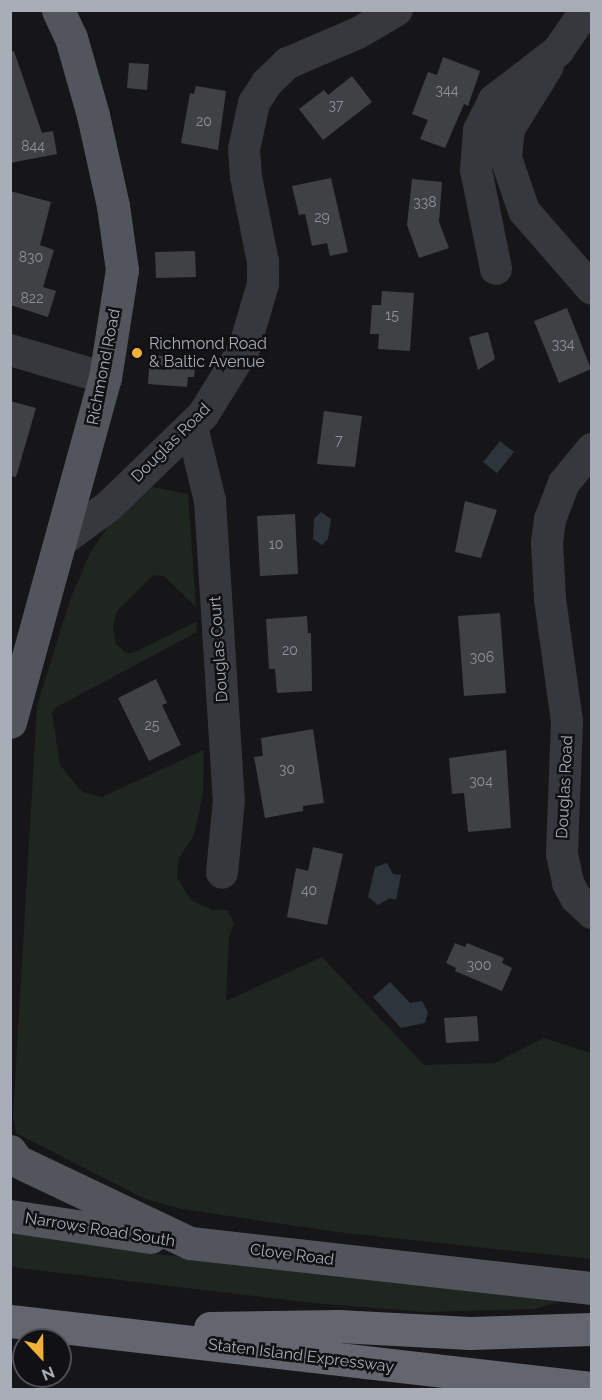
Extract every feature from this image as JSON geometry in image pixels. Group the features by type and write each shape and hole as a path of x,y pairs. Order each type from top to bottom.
{"highway":[{"name":"Staten Island Expressway","path":"10,1321 591,1388"},
{"path":"76,1329 338,1326 470,1333 591,1329"}],"main road":[{"name":"Richmond Road","path":"10,722 105,378 122,270 113,206 93,115 71,38 58,10"},
{"name":"Clove Road","path":"13,1157 190,1243 591,1288"},
{"name":"Narrows Road South","path":"10,1216 190,1243"}],"street":[{"name":"Douglas Road","path":"60,542 110,506 192,427 225,386 243,350 263,284 261,236 246,177 244,149 254,103 267,83 288,63 358,33 397,10"},
{"path":"586,10 516,115 509,129 506,158 524,211 591,290"},
{"path":"496,269 476,170 479,129 494,100 558,51"},
{"path":"10,350 105,378"},
{"name":"Douglas Court","path":"192,427 211,513 229,800 222,873"},
{"name":"Douglas Road","path":"591,450 564,483 550,519 547,543 550,599 568,742 561,827 562,854 567,883 576,898 591,914"}],"shaded area":[{"path":"500,441 514,452 497,473 483,462"},
{"path":"147,486 188,494 196,607 164,576 153,575 117,611 113,627 116,644 126,653 133,653 196,622 197,632 55,708 52,713 60,765 82,792 102,797 204,750 203,793 194,835 179,858 177,878 191,900 212,910 227,910 234,923 229,936 226,1001 322,957 424,1065 495,1063 544,1038 591,1053 591,1259 337,1232 182,1209 145,1199 16,1133 13,1116 37,706 71,597 91,551 110,524"},
{"path":"321,512 331,519 328,539 322,545 313,539 314,519"},
{"path":"387,863 393,874 401,875 396,900 390,898 378,905 368,897 375,867"},
{"path":"390,982 410,1003 422,1001 428,1012 425,1023 401,1028 373,997"},
{"path":"11,1232 165,1255 561,1301 534,1309 425,1312 313,1303 11,1267"}],"building":[{"path":"14,51 42,133 53,131 57,154 10,163 10,52"},
{"path":"443,57 480,71 468,106 464,104 445,148 420,139 428,120 412,114 428,72 437,75"},
{"path":"129,63 149,64 147,90 127,88"},
{"path":"352,76 372,102 323,140 299,109 324,90 328,95"},
{"path":"196,86 226,91 218,150 181,143 190,93 194,94"},
{"path":"331,178 348,252 330,256 327,243 312,246 305,214 299,215 292,186"},
{"path":"412,179 442,182 439,222 449,248 419,258 407,225"},
{"path":"10,191 51,202 40,245 54,250 43,287 56,291 48,317 10,305"},
{"path":"195,251 196,277 156,278 155,252"},
{"path":"382,291 414,293 410,351 378,349 379,334 370,334 372,305 381,305"},
{"path":"567,308 591,369 559,383 534,321"},
{"path":"488,332 495,359 478,370 469,337"},
{"path":"150,355 196,358 194,377 188,377 187,387 148,384"},
{"path":"10,401 36,408 16,477 10,476"},
{"path":"324,411 362,416 355,467 317,464"},
{"path":"465,501 497,510 481,558 455,552"},
{"path":"295,514 298,574 260,576 257,516"},
{"path":"500,613 506,693 464,696 458,616"},
{"path":"307,616 308,633 311,633 312,691 277,693 275,669 269,669 266,619"},
{"path":"156,679 167,703 162,705 181,745 149,761 118,698"},
{"path":"313,729 324,803 303,806 303,811 265,818 254,757 263,756 261,738"},
{"path":"506,750 511,828 468,832 464,793 452,794 449,758"},
{"path":"313,847 343,854 327,925 287,917 296,868 308,871"},
{"path":"455,943 465,947 467,943 504,958 502,963 512,968 502,991 455,971 456,968 446,963"},
{"path":"477,1016 479,1041 446,1043 444,1018"}],"place":[{"name":"Richmond Road & Baltic Avenue","path":"137,353"}]}
